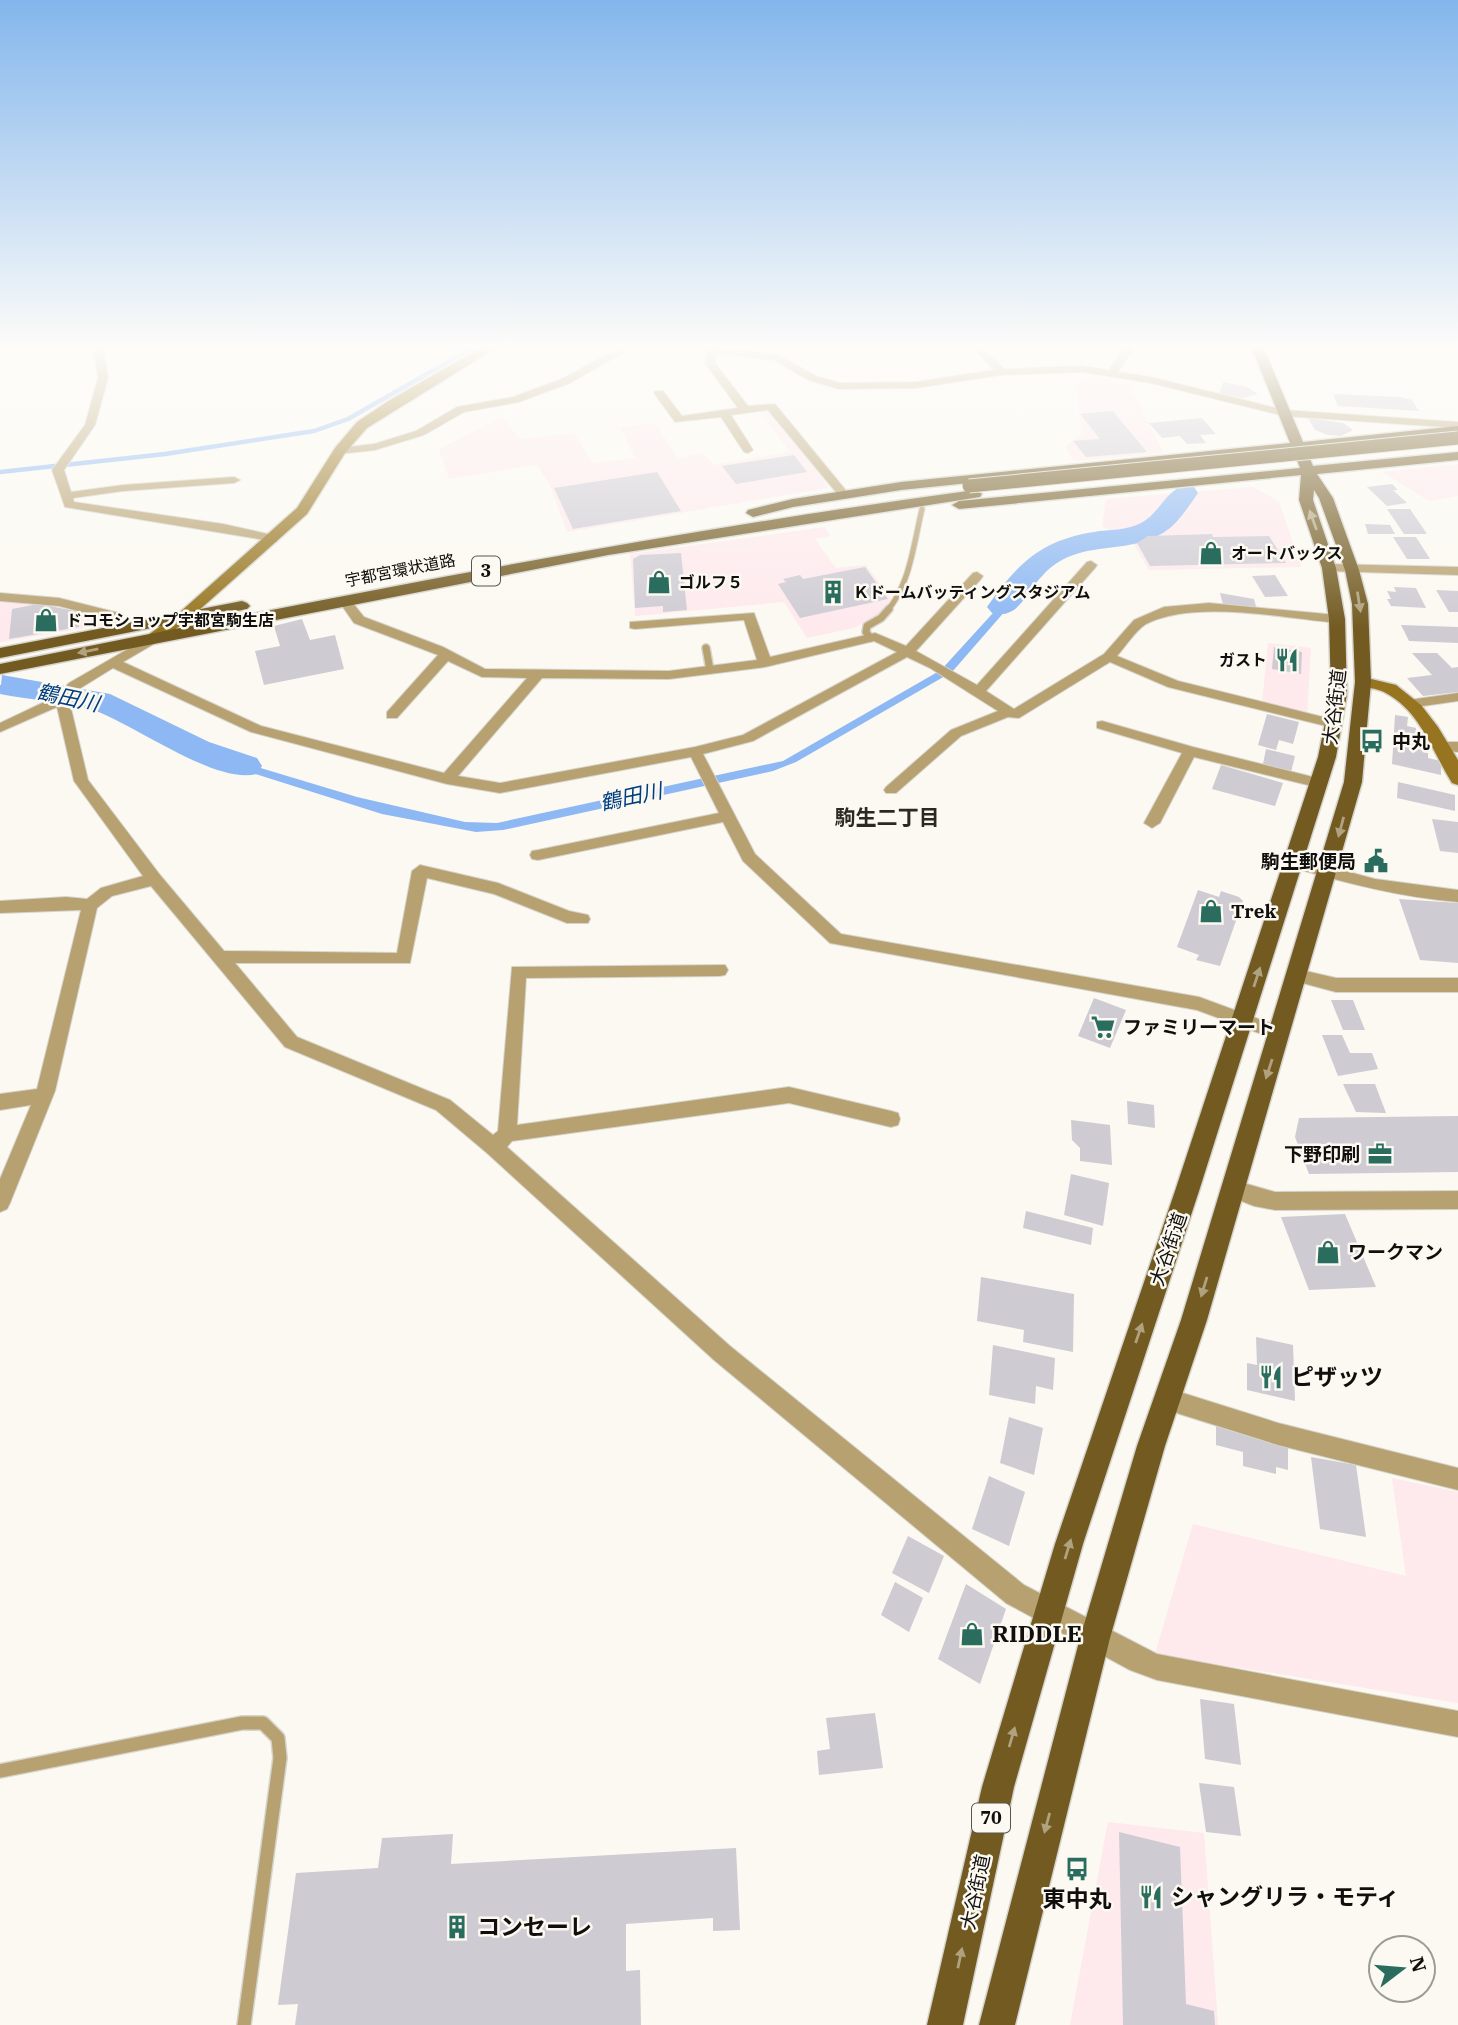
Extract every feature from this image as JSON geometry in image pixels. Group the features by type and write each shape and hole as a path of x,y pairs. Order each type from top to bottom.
{"main road":[{"name":"大谷街道","path":"997,2025 1096,1638 1151,1446 1233,1189 1353,782 1363,682 1360,604 1352,570 1326,498 1308,471 1296,440"},
{"name":"3","path":"733,523 793,503 901,486 1331,440"},
{"name":"3","path":"972,490 1435,440"},
{"name":"3","path":"972,490 1458,447"},
{"name":"3","path":"733,523 802,524 922,509 1458,456"},
{"name":"大谷街道","path":"945,2025 998,1787 1069,1544 1320,783 1335,724 1340,671 1338,620 1329,568 1306,500 1308,471"},
{"name":"宇都宮環状道路","path":"0,653 511,555 972,490"},
{"name":"宇都宮環状道路","path":"0,669 733,523"}],"street":[{"path":"79,440 60,467 68,505 223,528 273,539"},
{"path":"0,728 68,692 184,616 302,511 349,440"},
{"path":"340,451 375,447 396,440"},
{"path":"742,440 748,450"},
{"path":"799,440 844,495"},
{"path":"66,496 123,488 234,480"},
{"path":"978,692 1091,565"},
{"path":"1329,568 1458,571"},
{"path":"113,663 256,729 447,779 500,788 695,752 748,738 909,651 976,576"},
{"path":"0,597 59,602 114,616 122,629"},
{"path":"344,600 359,620 446,655 482,673 536,676 669,675 765,663 875,637 935,665 1014,715 1109,657 1139,623 1169,610 1209,607 1338,620"},
{"path":"635,625 749,616 765,663"},
{"path":"392,715 446,655"},
{"path":"1109,657 1173,684 1335,724"},
{"path":"447,779 536,676"},
{"path":"1363,682 1392,690 1409,704 1451,747 1458,779"},
{"path":"68,692 81,781 154,879 291,1042 443,1105 501,1140 722,1353 1007,1587 1049,1614 1139,1661 1177,1673 1458,1724"},
{"path":"1409,704 1458,697"},
{"path":"891,790 956,733 1009,712"},
{"path":"1101,725 1190,751 1320,783"},
{"path":"1152,823 1190,751"},
{"path":"695,752 749,857 836,939 1199,1004 1279,1034"},
{"path":"538,855 727,816"},
{"path":"1294,862 1327,873 1410,892 1458,896"},
{"path":"219,957 404,959 420,871 498,888 567,917 582,919"},
{"path":"0,1203 44,1096 90,905 107,892 154,879"},
{"path":"0,907 66,903 90,905"},
{"path":"501,1140 518,972 719,970"},
{"path":"1297,975 1336,985 1458,985"},
{"path":"0,1102 44,1096"},
{"path":"501,1140 789,1096 891,1119"},
{"path":"1233,1189 1275,1201 1458,1200"},
{"path":"1167,1399 1278,1434 1458,1479"}],"lane":[{"path":"870,638 866,632 867,626 881,618 895,602 910,562 922,509"},
{"path":"706,648 710,670"},
{"path":"0,1771 242,1723 263,1723 278,1738 280,1758 244,2025"}],"shaded area":[{"path":"456,440 579,440 593,463 635,458 627,440 666,440 678,458 703,453 714,465 790,452 781,440 794,440 828,488 567,532 549,483 537,465 449,479 439,449"},
{"path":"1074,440 1158,440 1164,453 1074,461 1065,447"},
{"path":"1458,464 1458,496 1429,501 1382,472"},
{"path":"1253,487 1279,501 1301,567 1149,570 1133,543 1102,526 1106,499"},
{"path":"825,527 830,536 815,539 836,568 866,565 892,600 883,612 854,628 807,638 784,602 635,616 630,554"},
{"path":"0,600 56,604 111,617 109,624 0,642"},
{"path":"1268,643 1311,648 1307,715 1262,704"},
{"path":"1392,1478 1458,1492 1458,1703 1155,1654 1193,1524 1406,1576"},
{"path":"1108,1822 1204,1833 1218,2025 1070,2025"}],"water":[{"path":"1178,494 1186,496 1165,526 1140,538 1080,544 1067,550 1041,570 952,672 796,762 773,771 503,830 476,832 382,814 186,752 155,740 92,703 0,692 0,685 98,697 181,744 357,797 465,822 497,823 783,761 941,670 1034,568 1057,552 1078,541 1134,535 1150,529 1157,524"}],"building":[{"path":"1137,440 1147,452 1086,457 1073,441"},
{"path":"1184,440 1204,440 1206,443 1187,444"},
{"path":"794,455 807,472 736,484 722,466"},
{"path":"657,472 681,511 573,529 554,488"},
{"path":"1392,484 1398,490 1393,490 1407,503 1387,506 1367,487"},
{"path":"1387,509 1410,509 1427,534 1404,534"},
{"path":"1365,524 1390,525 1395,534 1368,534"},
{"name":"オートバックス","path":"1212,534 1213,537 1269,536 1286,563 1150,566 1137,543 1148,536"},
{"path":"1393,537 1416,537 1430,559 1407,559"},
{"name":"ゴルフ５","path":"681,553 687,610 663,612 663,606 635,608 633,559 640,555"},
{"name":"Ｋドームバッティングスタジアム","path":"865,567 888,599 800,618 778,584 786,582 783,579 800,575 803,579"},
{"path":"1275,575 1288,596 1265,597 1252,576"},
{"path":"1394,587 1416,588 1426,608 1391,606 1387,591 1396,592"},
{"path":"1436,590 1458,591 1458,612 1449,612"},
{"path":"1220,593 1254,599 1257,610 1224,608"},
{"name":"ドコモショップ宇都宮駒生店","path":"38,604 81,612 79,627 9,639 12,609"},
{"path":"302,619 310,640 335,635 344,669 264,685 255,651 280,646 274,626"},
{"path":"1401,625 1458,627 1458,643 1409,641"},
{"name":"ガスト","path":"1274,647 1302,652 1301,674 1272,669"},
{"path":"1412,653 1437,653 1452,668 1458,667 1458,692 1423,696 1407,678 1432,675"},
{"path":"1267,714 1299,722 1293,744 1279,740 1276,750 1258,745"},
{"path":"1395,715 1408,717 1407,726 1416,728 1416,738 1423,740 1423,752 1428,753 1428,758 1441,761 1441,775 1392,764"},
{"path":"1266,749 1295,756 1291,772 1263,764"},
{"path":"1221,765 1283,783 1275,806 1212,789"},
{"path":"1398,782 1455,795 1455,811 1397,798"},
{"path":"1432,819 1458,822 1458,853 1440,851"},
{"path":"1198,890 1219,897 1221,891 1243,901 1220,966 1196,960 1199,955 1177,947"},
{"path":"1399,899 1458,903 1458,963 1420,960"},
{"path":"1094,998 1126,1010 1110,1048 1078,1036"},
{"path":"1331,1000 1353,1000 1365,1030 1343,1030"},
{"path":"1322,1035 1342,1035 1350,1053 1372,1053 1378,1069 1338,1076"},
{"path":"1343,1084 1375,1084 1386,1113 1356,1112"},
{"path":"1127,1101 1154,1105 1155,1128 1128,1124"},
{"name":"下野印刷","path":"1458,1116 1458,1172 1309,1174 1295,1137 1299,1118"},
{"path":"1071,1120 1110,1125 1112,1165 1080,1161 1080,1148 1072,1140"},
{"path":"1071,1174 1109,1183 1103,1226 1064,1215"},
{"path":"1026,1211 1093,1228 1091,1245 1023,1228"},
{"name":"ワークマン","path":"1345,1214 1376,1287 1309,1290 1281,1217"},
{"path":"981,1277 1074,1294 1073,1352 1023,1342 1024,1330 977,1321"},
{"name":"ピザッツ","path":"1256,1337 1293,1345 1295,1401 1247,1390 1247,1363 1257,1365"},
{"path":"993,1345 1055,1358 1053,1390 1036,1386 1035,1404 989,1395"},
{"path":"1009,1417 1043,1428 1034,1475 1000,1463"},
{"path":"1216,1426 1288,1444 1288,1470 1276,1467 1276,1474 1243,1466 1243,1452 1216,1445"},
{"path":"1311,1457 1356,1465 1366,1537 1320,1529"},
{"path":"989,1476 1025,1492 1009,1546 972,1529"},
{"path":"908,1536 944,1556 929,1593 892,1573"},
{"path":"895,1582 923,1598 909,1632 881,1615"},
{"name":"RIDDLE","path":"966,1584 1006,1609 980,1684 938,1659"},
{"path":"1200,1699 1234,1704 1241,1765 1205,1759"},
{"path":"875,1713 883,1768 819,1775 817,1751 830,1749 826,1718"},
{"path":"1199,1783 1234,1787 1241,1836 1206,1832"},
{"name":"シャングリラ・モティ","path":"1119,1832 1180,1847 1186,2004 1214,2011 1215,2025 1123,2025"},
{"name":"コンセーレ","path":"453,1834 451,1864 736,1848 740,1930 713,1931 713,1918 626,1924 626,1971 640,1970 641,2025 295,2025 298,2004 278,2005 296,1873 378,1868 382,1838"}],"waterway":[{"path":"0,472 165,454 252,440"},
{"name":"鶴田川","path":"1002,607 1027,576 1049,555 1078,543 1141,533 1155,526 1170,513 1185,493"},
{"name":"鶴田川","path":"2,685 99,701 197,749 245,766"}],"place":[{"name":"オートバックス","path":"1211,553"},
{"name":"ゴルフ５","path":"659,582"},
{"name":"Ｋドームバッティングスタジアム","path":"833,592"},
{"name":"ドコモショップ宇都宮駒生店","path":"46,620"},
{"name":"ガスト","path":"1287,660"},
{"name":"中丸","path":"1372,741"},
{"name":"駒生郵便局","path":"1376,861"},
{"name":"Trek","path":"1211,911"},
{"name":"ファミリーマート","path":"1103,1027"},
{"name":"下野印刷","path":"1380,1154"},
{"name":"ワークマン","path":"1328,1252"},
{"name":"ピザッツ","path":"1271,1377"},
{"name":"RIDDLE","path":"972,1634"},
{"name":"東中丸","path":"1077,1869"},
{"name":"シャングリラ・モティ","path":"1151,1897"},
{"name":"コンセーレ","path":"457,1927"}],"district":[{"name":"駒生二丁目","path":"887,818"}]}
